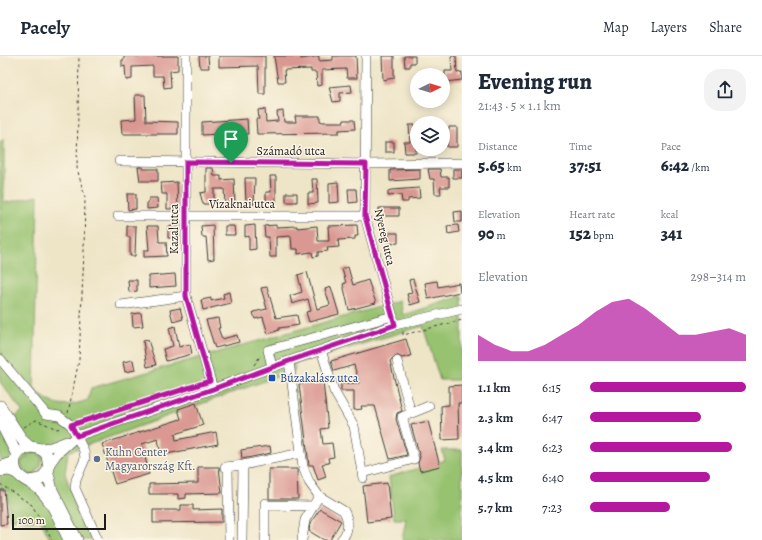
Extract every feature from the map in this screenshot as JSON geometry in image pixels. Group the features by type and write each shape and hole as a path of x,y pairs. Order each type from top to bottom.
{"main road":[{"path":"0,406 19,435 35,448 48,455 52,490 78,540"},
{"path":"0,421 16,458 18,474 44,496 69,540"},
{"path":"16,458 24,448 35,448"},
{"path":"29,482 41,479 49,468"}],"street":[{"name":"Kazal utca","path":"186,56 186,296 211,385"},
{"name":"Nyereg utca","path":"366,56 365,216 395,325"},
{"name":"Számadó utca","path":"119,161 366,164 462,163"},
{"name":"Vízaknai utca","path":"118,216 365,216"},
{"path":"121,305 186,296"},
{"path":"35,448 51,447 211,385 272,367 395,325 462,309"},
{"path":"272,367 268,350 393,316"},
{"path":"321,350 334,391 354,426 363,476 414,459 402,417 429,406"},
{"path":"0,359 46,414 67,424 84,451 85,459 83,466 76,477 74,488 98,540"},
{"path":"289,361 303,467 306,476 320,496 341,508 346,516 347,529 341,540"},
{"path":"397,361 411,413"},
{"path":"49,468 57,454 75,438"},
{"path":"229,540 226,467 301,453"},
{"path":"0,466 16,458"},
{"path":"242,540 243,465"},
{"path":"0,472 10,471 18,474"},
{"path":"302,540 303,524 320,496"},
{"path":"265,540 265,504 313,506"}],"path":[{"path":"67,424 79,360 84,252 85,198 77,168 79,56"},
{"path":"250,368 263,353 268,350"},
{"path":"22,428 36,420 57,429 67,424 211,385"},
{"path":"0,484 32,505 52,540"}],"green space":[{"path":"4,139 4,203 38,196 34,388 46,399 65,405 80,403 88,400 91,388 400,301 403,315 462,296 462,380 440,380 423,326 294,364 295,370 68,452 65,474 74,498 96,540 50,540 41,521 10,519 7,490 0,490 0,432 22,411 0,382 0,143","holes":["24,453 39,453 44,462 43,468 39,471 40,475 27,476 20,470 20,463 26,456"]},
{"path":"442,450 462,450 462,540 402,540 406,519 394,519 389,477 445,460"},
{"path":"26,453 37,453 41,457 41,466 36,470 37,474 30,475 23,470 21,463 28,456"}],"building":[{"path":"124,56 178,56 178,70 170,71 171,87 164,88 163,76 153,76 153,66 132,67 132,79 126,80 125,66 122,67 122,60 124,60"},
{"path":"199,56 208,56 209,68 200,68"},
{"path":"219,56 265,56 265,94 259,94 258,66 219,67"},
{"path":"274,56 300,56 301,59 319,56 319,61 333,60 333,56 356,56 357,78 347,78 346,69 322,70 322,85 317,86 316,72 311,72 311,69 284,70 285,82 278,82"},
{"path":"382,56 394,56 394,78 383,80"},
{"path":"404,56 415,56 415,63 410,63 410,67 405,67"},
{"path":"451,56 456,56 457,73 462,72 462,80 450,81 450,71 452,71"},
{"path":"351,85 352,92 340,93 340,101 333,102 329,87"},
{"path":"135,95 145,95 146,121 178,122 178,134 122,134 121,120 136,119"},
{"path":"265,109 266,122 278,121 277,112 283,111 284,122 296,122 295,116 320,116 320,121 323,122 344,122 344,120 354,120 355,129 339,130 339,133 257,134 256,119 259,119 258,110"},
{"path":"247,119 248,134 219,136 219,134 202,135 202,122"},
{"path":"450,127 457,127 457,147 450,147"},
{"path":"385,142 394,142 394,152 385,152"},
{"path":"404,142 410,142 410,153 405,153"},
{"path":"138,167 143,167 143,169 158,169 158,181 140,181"},
{"path":"206,168 213,168 214,176 221,176 221,180 234,179 235,203 225,204 224,189 214,189 214,204 203,204 200,193 206,192"},
{"path":"420,169 420,179 390,181 390,170"},
{"path":"428,169 440,169 441,177 449,177 449,187 440,187 441,194 435,194 434,179 430,179"},
{"path":"453,169 462,169 462,178 453,178"},
{"path":"270,176 276,176 276,203 266,203 266,192 271,192"},
{"path":"245,178 255,178 254,204 246,204"},
{"path":"312,179 317,179 318,203 308,204 308,193 313,193"},
{"path":"177,182 178,209 167,209 167,194 162,194 161,183"},
{"path":"338,182 339,202 329,203 329,183"},
{"path":"419,188 420,198 408,199 408,202 402,202 401,195 388,196 388,191 391,190"},
{"path":"348,189 356,189 357,202 349,203"},
{"path":"286,193 297,193 297,202 286,202"},
{"path":"127,194 136,194 136,209 128,210"},
{"path":"149,198 157,198 158,208 147,209 147,202 149,201"},
{"path":"379,208 399,208 399,216 379,216"},
{"path":"462,211 462,222 455,222 454,212"},
{"path":"178,225 179,238 168,238 168,226"},
{"path":"213,225 214,259 208,260 206,237 202,237 201,226"},
{"path":"255,225 256,249 249,250 249,236 245,237 245,226"},
{"path":"276,225 276,227 297,226 297,228 317,226 318,241 329,241 328,226 357,225 358,236 355,236 355,239 338,240 339,247 327,248 328,251 318,252 318,256 313,257 312,252 298,254 298,249 292,249 291,236 276,237 276,257 270,257 269,237 265,237 264,226"},
{"path":"458,225 459,232 448,234 447,226"},
{"path":"127,226 136,226 135,256 130,256 130,237 127,237"},
{"path":"147,226 158,226 159,242 166,242 167,256 144,257 144,250 149,250"},
{"path":"225,226 234,226 235,235 225,235"},
{"path":"389,233 398,233 398,243 390,244"},
{"path":"348,267 353,285 368,280 376,303 349,310 343,284 346,283 342,269"},
{"path":"307,272 317,309 330,305 325,289 331,287 339,314 309,322 306,312 311,311 308,299 292,304 290,296 302,292 298,275"},
{"path":"175,274 176,286 149,288 149,276"},
{"path":"413,279 420,302 410,305 407,294 412,293 409,280"},
{"path":"128,280 137,280 137,291 129,292"},
{"path":"437,281 438,287 459,283 460,292 428,299 425,283"},
{"path":"267,287 276,318 297,315 299,325 279,328 279,330 268,334 263,317 255,319 253,312 267,309 261,288"},
{"path":"229,292 231,303 203,310 201,300 211,298 211,301 224,298 223,294"},
{"path":"180,308 183,319 173,322 170,310"},
{"path":"141,313 143,326 133,327 132,314"},
{"path":"218,318 220,328 218,328 222,339 237,335 239,342 215,348 206,320"},
{"path":"175,326 179,347 190,344 192,354 166,361 163,349 173,346 169,328"},
{"path":"406,339 411,356 402,358 396,355 390,361 402,411 397,413 396,419 407,455 390,459 375,406 361,406 362,409 354,410 354,391 341,391 341,384 359,383 354,365 334,371 331,361"},
{"path":"148,340 156,365 147,367 143,341"},
{"path":"133,360 135,370 125,372 123,362"},
{"path":"323,382 328,428 321,429 323,444 332,443 334,457 328,458 329,463 322,464 326,477 318,480 313,465 309,465 299,384"},
{"path":"462,385 462,403 458,403 459,439 442,440 441,406 449,405 449,386"},
{"path":"196,403 203,425 175,434 176,440 216,432 218,444 161,455 158,439 142,444 149,474 115,484 102,444 181,419 178,409"},
{"path":"428,421 440,466 420,471 418,463 420,457 411,425"},
{"path":"270,446 271,453 242,459 241,450"},
{"path":"198,467 219,467 222,493 186,494 186,498 178,499 178,494 149,494 149,484 198,483"},
{"path":"269,469 297,469 298,499 269,499"},
{"path":"387,483 391,519 367,522 363,486"},
{"path":"0,490 4,490 7,524 0,525"},
{"path":"181,505 193,505 193,510 222,509 222,522 153,523 153,510 181,510"},
{"path":"320,509 341,521 330,540 324,540 309,531 310,524"}],"place":[{"name":"Búzakalász utca","path":"272,378"},
{"name":"Kuhn Center Magyarország Kft.","path":"97,459"}],"route":[{"path":"186,162 231,163 366,164 365,216 395,325 77,436 71,425 210,381 186,296 186,162"}]}
